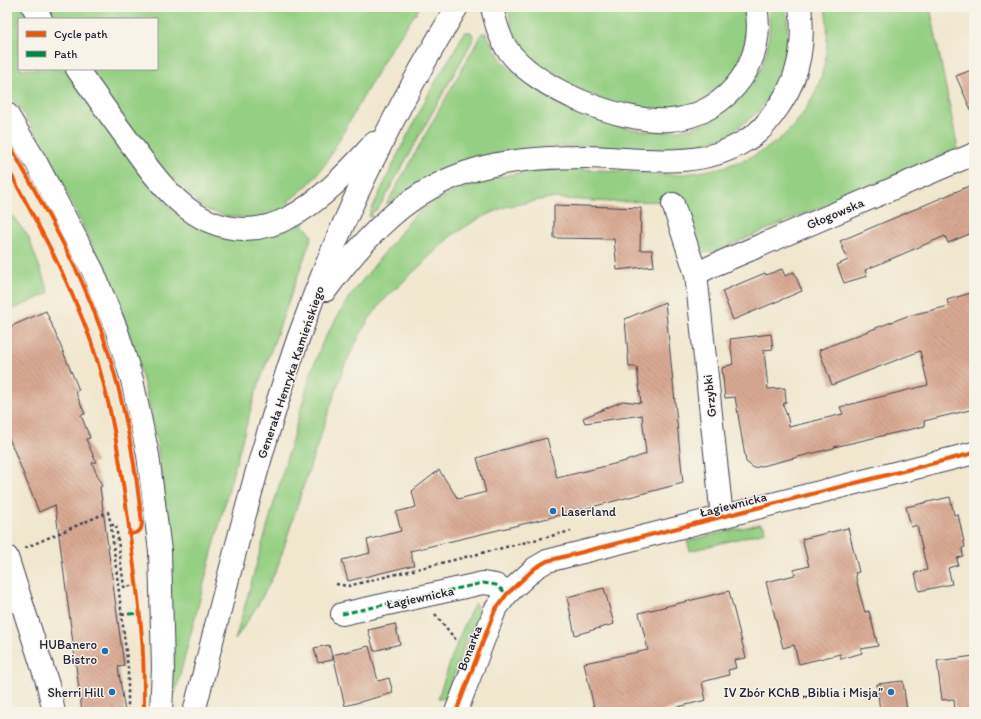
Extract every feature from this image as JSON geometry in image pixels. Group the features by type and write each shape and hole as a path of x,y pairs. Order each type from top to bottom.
{"main road":[{"path":"34,7 40,18"},
{"name":"Generała Henryka Kamieńskiego","path":"194,712 262,455 278,400 307,315 362,182 393,119 426,58 457,7"},
{"path":"492,7 498,32 508,50 522,64 546,83 576,99 624,115 654,120 670,120 704,111 723,98 746,73 755,50 759,27 756,7"},
{"path":"307,315 344,266 384,223 411,200 433,186 461,174 478,169 532,159 585,157 672,160 701,158 719,154 735,147 757,133 773,116 785,98 793,80 802,43 802,11"},
{"path":"78,70 146,165 166,190 184,207 203,219 223,227 233,229 257,229 269,226 291,217 302,210 316,200 344,175 372,145 393,119"},
{"path":"7,114 36,162 93,271 117,331 132,380 148,455 160,551 163,668 161,712"},
{"name":"Głogowska","path":"696,274 974,154"},
{"name":"Grzybki","path":"673,204 696,274 722,517"},
{"name":"Łagiewnicka","path":"342,614 483,584 496,585 507,594 535,568 546,561 974,453"},
{"path":"15,553 54,712"},
{"name":"Bonarka","path":"456,712 495,610 507,594"}],"path":[{"path":"15,553 108,512 111,525 128,668 128,712"},
{"path":"111,525 116,525 124,587 136,585"},
{"path":"336,584 348,586 571,531"},
{"path":"420,597 456,640"},
{"path":"122,615 129,614"}],"green space":[{"path":"7,7 25,7 32,18 18,18 18,70 69,70 169,207 277,234 303,223 312,236 254,398 175,694 171,692 169,534 157,443 144,384 126,323 98,257 50,158 24,114 7,91"},
{"path":"45,7 420,7 388,53 326,163 317,175 309,184 288,201 292,206 267,216 250,218 225,216 205,209 163,174 88,70 158,70 158,18 51,18"},
{"path":"508,7 748,7 751,27 738,71 702,104 665,112 610,103 557,79 527,57 511,37 513,36"},
{"path":"768,7 785,7 788,43 782,71 769,97 758,112 730,134 708,143 685,149 658,151 576,146 545,147 413,187 386,205 482,33 486,33 502,61 508,67 519,76 558,101 585,114 613,124 642,130 671,131 698,125 724,113 746,92 759,73 766,52 769,30"},
{"path":"825,7 930,7 958,149 709,253 697,251 679,201 609,202 550,198 505,207 476,220 450,237 382,302 367,322 345,364 277,569 259,603 235,640 311,373 323,341 349,297 417,212 463,188 480,182 532,171 579,169 671,175 694,173 718,168 752,157 776,142 788,131 799,119 816,91 825,60 827,44"},
{"path":"465,32 471,32 474,38 379,208 371,214 372,217 370,217 369,215 429,93"},
{"path":"7,209 28,236 49,293 7,312"},
{"path":"759,524 764,526 765,532 690,551 687,541"},
{"path":"475,603 478,615 469,633 445,699 438,698 459,638"}],"building":[{"path":"974,69 974,117 956,76"},
{"path":"974,184 974,232 948,243 945,236 865,270 867,276 844,283 837,265 848,260 840,241"},
{"path":"554,205 641,208 640,250 652,250 654,266 617,270 614,239 554,238"},
{"path":"782,269 785,276 794,272 802,291 733,320 722,291 765,273 766,275"},
{"path":"974,292 974,409 924,421 925,426 834,447 754,468 746,462 735,397 725,398 722,368 733,364 730,339 771,334 773,349 764,350 768,389 785,388 786,402 783,404 789,427 843,414 840,407 928,385 920,351 832,385 819,350 907,316 949,306 947,300"},
{"path":"665,302 683,483 565,514 410,551 414,565 348,581 342,560 370,553 367,540 401,531 396,512 416,507 412,491 439,470 458,499 486,492 477,458 547,438 557,478 626,461 646,454 642,415 585,423 583,418 623,401 641,403 637,367 629,367 625,319"},
{"path":"46,311 79,390 75,391 85,414 81,415 90,438 86,439 96,462 92,463 102,486 100,487 124,666 118,667 125,712 82,712 55,505 39,512 7,433 7,328"},
{"path":"950,497 954,515 958,514 965,547 962,548 963,556 957,558 958,565 948,568 952,584 919,591 915,573 927,570 917,525 911,527 906,507"},
{"path":"848,528 859,572 855,573 860,595 865,612 869,611 878,646 861,649 862,653 841,659 840,654 799,664 794,645 783,648 766,582 795,575 794,570 809,566 802,539"},
{"path":"604,588 614,624 575,635 567,597"},
{"path":"729,591 746,658 734,660 736,668 728,670 729,675 702,682 706,700 658,712 595,712 584,663 648,650 639,613"},
{"path":"395,624 400,644 374,651 368,630"},
{"path":"329,645 333,660 318,663 314,648"},
{"path":"369,646 378,681 389,678 393,693 345,706 333,655"},
{"path":"974,656 974,712 955,712 954,699 942,700 937,661"},
{"path":"903,681 907,712 880,712 877,684"}],"marked path":[{"path":"342,614 483,583 496,585 507,594"},
{"path":"129,614 139,613"}],"cycle path":[{"path":"7,140 73,262 104,338 121,399 134,461 142,527 138,532 129,534"},
{"path":"7,167 42,232 74,298 92,344 105,387 122,475 139,603 143,654 144,712"},
{"path":"456,712 495,610 507,594 535,568 547,561 974,453"}],"place":[{"name":"Laserland","path":"553,511"},
{"name":"HUBanero Bistro","path":"105,651"},
{"name":"Sherri Hill","path":"112,692"},
{"name":"IV Zbór KChB „Biblia i Misja”","path":"891,692"}]}
